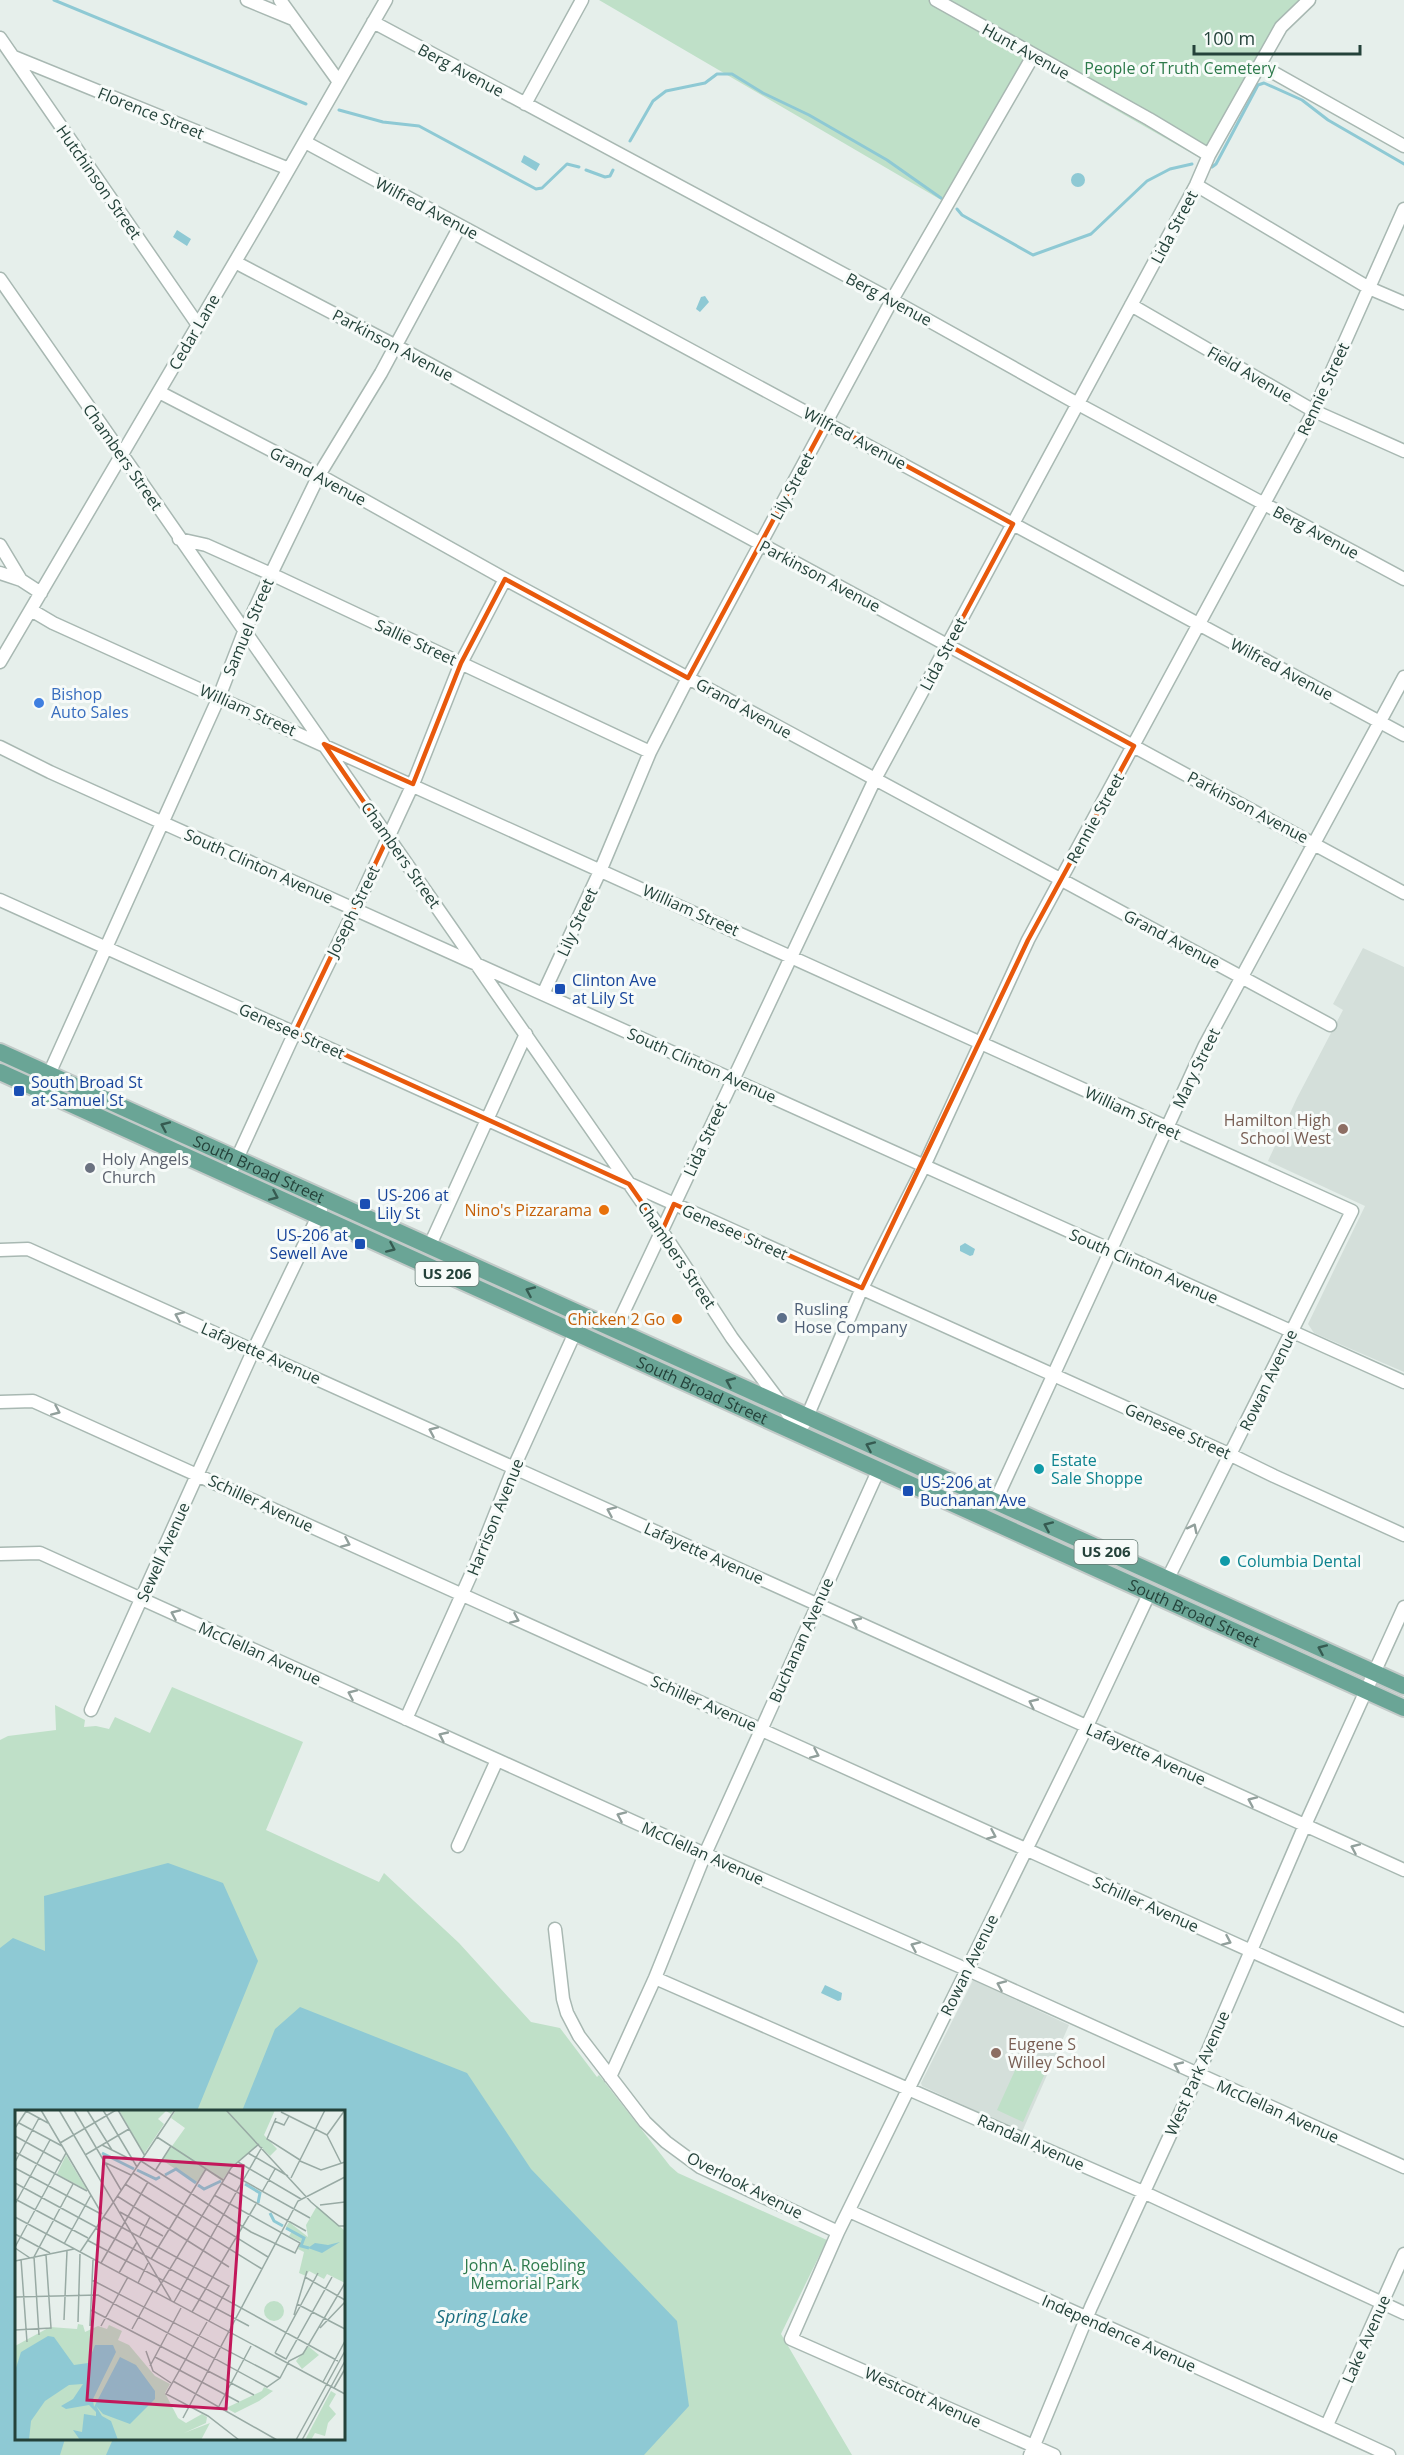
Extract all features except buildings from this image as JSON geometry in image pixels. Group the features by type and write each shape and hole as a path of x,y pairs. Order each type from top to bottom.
{"main road":[{"name":"South Broad Street","path":"0,1052 1404,1686"},
{"name":"South Broad Street","path":"0,1072 1404,1708"}],"street":[{"path":"247,0 293,20"},
{"path":"280,0 339,82"},
{"name":"Cedar Lane","path":"0,662 386,0"},
{"path":"525,105 582,0"},
{"name":"Hunt Avenue","path":"936,0 1209,155"},
{"name":"Lida Street","path":"615,1330 875,779 1196,185 1209,155 1281,27 1309,0"},
{"name":"Berg Avenue","path":"373,22 892,300 1078,404 1404,579"},
{"name":"Hutchinson Street","path":"0,38 198,325"},
{"name":"Florence Street","path":"12,56 289,169"},
{"name":"Lily Street","path":"543,994 601,869 650,752 688,678 892,300 1033,56"},
{"path":"1260,66 1404,146"},
{"name":"Wilfred Avenue","path":"305,142 1404,735"},
{"path":"1196,185 1369,288 1404,303"},
{"name":"Rennie Street","path":"800,1433 862,1288 924,1166 1028,940 1314,411 1404,209"},
{"name":"Samuel Street","path":"49,1074 219,697 244,632 271,574 319,476 396,346 460,226"},
{"name":"Parkinson Avenue","path":"235,262 396,346 1404,893"},
{"name":"Chambers Street","path":"0,279 800,1433"},
{"name":"Field Avenue","path":"1131,305 1314,411 1404,451"},
{"name":"Grand Avenue","path":"159,392 319,476 1330,1025"},
{"name":"Sallie Street","path":"179,539 206,545 271,574 650,752"},
{"path":"0,545 21,580"},
{"path":"0,573 21,580 41,593"},
{"name":"Joseph Street","path":"229,1176 413,784 461,663 505,579"},
{"name":"William Street","path":"31,610 53,623 601,869 1352,1211"},
{"name":"Mary Street","path":"995,1502 1205,1045 1404,677"},
{"name":"South Clinton Avenue","path":"0,747 1404,1382"},
{"name":"Genesee Street","path":"0,900 1404,1535"},
{"path":"430,1245 526,1035"},
{"name":"Sewell Avenue","path":"91,1710 254,1349 327,1198"},
{"name":"Rowan Avenue","path":"1167,1580 1352,1211"},
{"name":"Lafayette Avenue","path":"0,1250 28,1249 254,1349 1086,1728 1404,1870"},
{"name":"Harrison Avenue","path":"406,1719 462,1595 514,1467 583,1315"},
{"name":"Schiller Avenue","path":"0,1402 33,1401 1404,2020"},
{"path":"830,1447 837,1431"},
{"name":"Buchanan Avenue","path":"610,2077 655,1978 705,1854 879,1469"},
{"name":"McClellan Avenue","path":"0,1554 40,1552 705,1854 1404,2167"},
{"name":"Rowan Avenue","path":"791,2339 838,2232 968,1970 1150,1593"},
{"name":"West Park Avenue","path":"1032,2450 1086,2319 1198,2075 1305,1825 1404,1607"},
{"path":"458,1846 497,1760"},
{"name":"Overlook Avenue","path":"555,1929 563,1999 567,2013 579,2036 645,2122 689,2160 838,2232"},
{"name":"Randall Avenue","path":"655,1978 1143,2192 1404,2313"},
{"name":"Independence Avenue","path":"849,2211 1327,2425 1389,2455"},
{"name":"Lake Avenue","path":"1327,2425 1404,2253"},
{"name":"Westcott Avenue","path":"791,2339 1032,2450 1054,2455"}],"highlighted area":[{"path":"826,422 1013,524 948,645 1134,746 1028,940 862,1288 674,1204 662,1231 629,1184 295,1032 388,837 324,744 413,784 461,663 505,579 688,678"}],"shaded area":[{"name":"Hamilton High School West","path":"1363,948 1404,967 1404,1372 1314,1333 1308,1324 1365,1206 1268,1161 1297,1098 1343,1010 1333,1004"},
{"name":"Eugene S Willey School","path":"973,1980 1069,2025 1022,2132 922,2086 921,2083"}],"green space":[{"name":"People of Truth Cemetery","path":"599,0 1306,0 1286,19 1207,162 1030,61 948,204"},
{"name":"John A. Roebling Memorial Park","path":"172,1687 303,1742 266,1830 379,1882 384,1873 459,1943 531,2022 560,2028 597,2077 599,2075 670,2166 678,2173 827,2240 781,2334 852,2455 0,2455 0,1740 8,1736 56,1730 55,1705 85,1720 84,1727 96,1726 109,1729 115,1717 150,1733"},
{"path":"1022,2055 1048,2067 1023,2122 997,2110"}],"water":[{"path":"524,155 540,164 536,171 521,162"},
{"path":"1078,173 1083,175 1085,180 1083,185 1078,187 1073,185 1071,180 1073,175"},
{"path":"177,230 191,239 187,246 173,237"},
{"path":"705,296 709,302 700,312 696,309 701,297"},
{"path":"965,1243 975,1249 973,1255 970,1256 960,1251 960,1246"},
{"path":"168,1863 223,1883 258,1961 197,2110 15,2110 15,2440 65,2440 60,2455 0,2455 0,1948 13,1938 45,1951 44,1896"},
{"path":"825,1985 842,1993 841,2000 838,2001 821,1993"},
{"name":"Spring Lake","path":"300,2007 467,2073 531,2169 677,2321 689,2406 644,2455 106,2455 113,2440 345,2440 345,2110 242,2110 275,2029"}],"waterway":[{"path":"54,0 306,104"},
{"path":"630,141 653,101 666,91 705,83 717,74 732,74 887,160 941,198"},
{"path":"1212,167 1216,164 1258,85 1264,83 1302,100 1328,120 1404,164"},
{"path":"339,110 383,122 419,126 536,189 542,188 567,164 579,167"},
{"path":"957,209 962,215 1033,255 1091,234 1147,181 1170,169 1192,164"},
{"path":"586,170 605,177 610,176 613,170"}],"place":[{"name":"Bishop Auto Sales","path":"39,703"},
{"name":"Clinton Ave at Lily St","path":"560,989"},
{"name":"South Broad St at Samuel St","path":"19,1091"},
{"name":"Hamilton High School West","path":"1343,1129"},
{"name":"Holy Angels Church","path":"90,1168"},
{"name":"US-206 at Lily St","path":"365,1204"},
{"name":"Nino's Pizzarama","path":"604,1210"},
{"name":"US-206 at Sewell Ave","path":"360,1244"},
{"name":"Rusling Hose Company","path":"782,1318"},
{"name":"Chicken 2 Go","path":"677,1319"},
{"name":"Estate Sale Shoppe","path":"1039,1469"},
{"name":"US-206 at Buchanan Ave","path":"908,1491"},
{"name":"Columbia Dental","path":"1225,1561"},
{"name":"Eugene S Willey School","path":"996,2053"}]}
